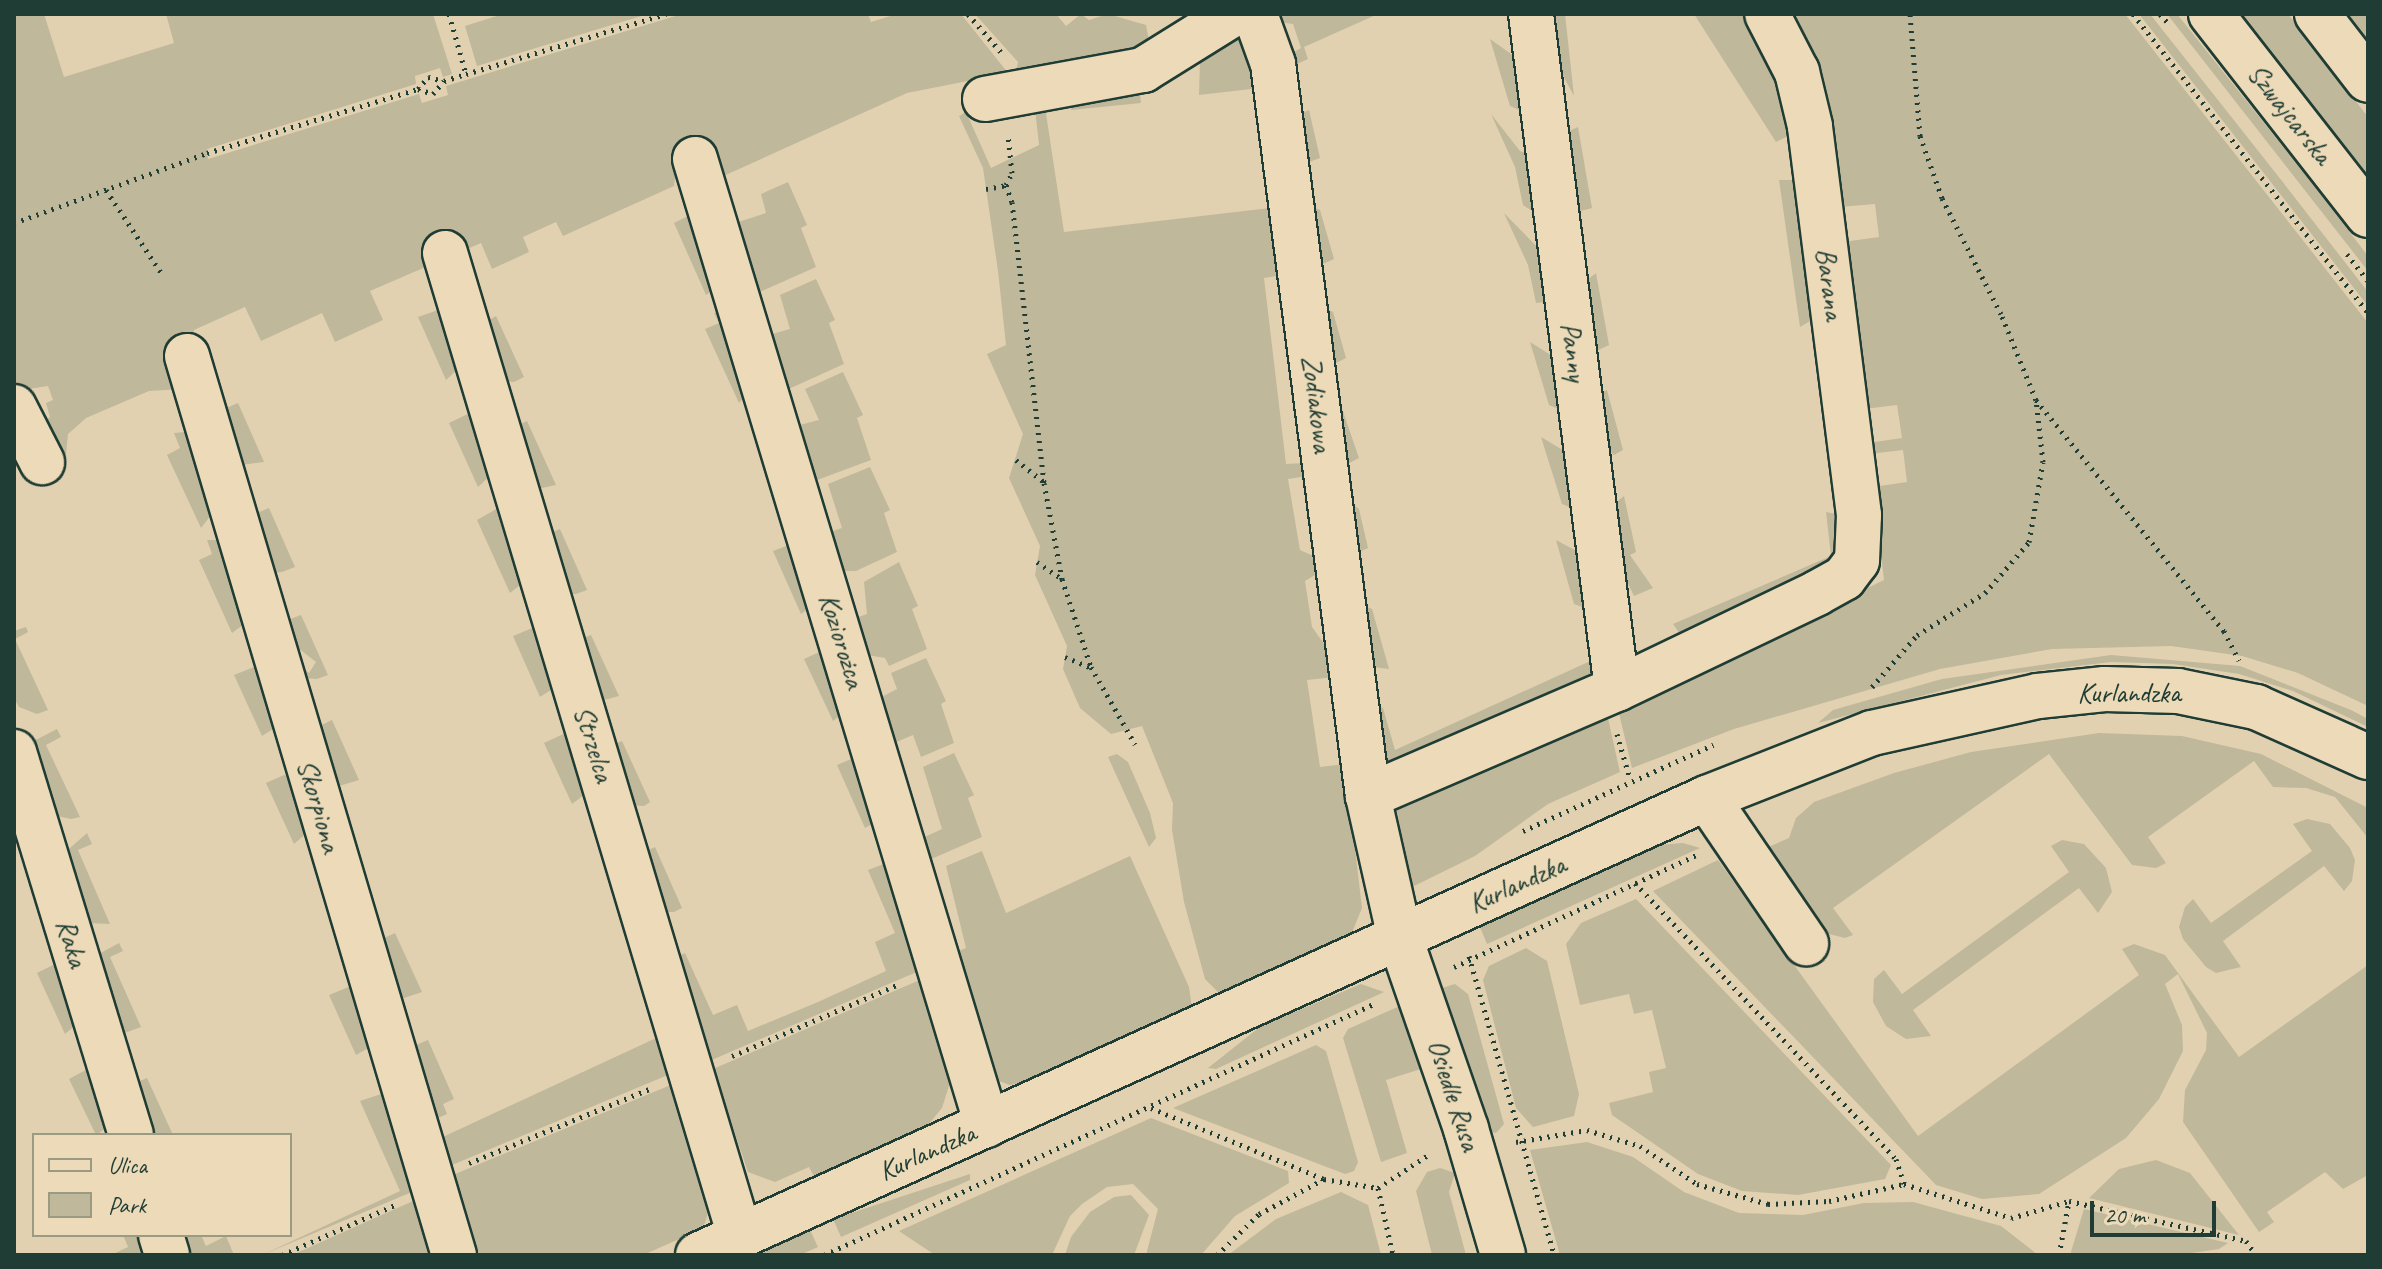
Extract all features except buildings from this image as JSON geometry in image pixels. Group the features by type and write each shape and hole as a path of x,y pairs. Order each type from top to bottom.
{"street":[{"path":"985,99 1143,70 1233,14"},
{"name":"Zodiakowa","path":"1255,14 1273,64 1368,796 1400,938"},
{"name":"Panny","path":"1531,14 1617,689"},
{"name":"Barana","path":"1617,689 1817,593 1844,578 1857,561 1859,515 1810,126 1797,72 1767,14"},
{"name":"Szwajcarska","path":"2211,14 2368,215"},
{"path":"2317,14 2368,80"},
{"name":"Koziorożca","path":"695,159 987,1125"},
{"name":"Strzelca","path":"445,253 693,1071 740,1236"},
{"name":"Skorpiona","path":"187,356 430,1184 454,1255"},
{"path":"14,407 42,462"},
{"path":"1368,796 1617,689"},
{"name":"Kurlandzka","path":"698,1255 1707,798 1810,755 1929,717 2038,696 2105,689 2178,691 2256,707 2368,757"},
{"name":"Raka","path":"14,752 130,1133"},
{"path":"1707,798 1806,943"},
{"name":"Osiedle Rusa","path":"1400,938 1466,1129 1503,1255"}],"path":[{"path":"449,14 466,74"},
{"path":"14,223 418,89 428,77 444,81 666,14"},
{"path":"968,14 1011,64"},
{"path":"1867,693 1917,635 1985,593 2029,542 2043,462 2036,400 2001,314 1942,198 1920,136 1910,14"},
{"path":"2133,14 2368,313"},
{"path":"418,89 433,94 444,81"},
{"path":"986,189 1006,185 1012,202 1044,483 1062,579 1091,667 1135,744"},
{"path":"106,190 162,274"},
{"path":"2036,400 2224,631 2239,660"},
{"path":"1016,460 1044,483"},
{"path":"1037,562 1062,579"},
{"path":"1065,657 1091,667"},
{"path":"1442,972 1732,838"},
{"path":"1635,883 1896,1159 1904,1184"},
{"path":"1470,959 1554,1255"},
{"path":"282,1255 420,1194 430,1184 940,967"},
{"path":"824,1255 1391,997"},
{"path":"1151,1108 1324,1179 1378,1188 1466,1129 1523,1144 1587,1130 1640,1146 1697,1184 1768,1204 1829,1201 1904,1184 2011,1218 2069,1201 2246,1241 2256,1255"},
{"path":"1217,1255 1259,1214 1324,1179"},
{"path":"1378,1188 1393,1255"},
{"path":"2059,1255 2069,1201"}],"green space":[{"path":"14,14 44,14 64,77 174,43 166,14 433,14 452,74 443,77 440,68 415,76 416,84 207,149 208,159 419,94 422,103 448,95 446,86 682,14 868,14 871,22 897,14 961,14 1008,73 907,93 719,178 707,140 678,152 674,186 563,236 556,222 523,237 529,252 492,269 481,243 370,291 383,320 335,342 322,313 261,341 245,307 194,330 182,389 149,391 86,418 68,434 66,454 60,456 14,387","holes":["48,386 53,400 46,403 50,417 43,422 28,389"]},
{"path":"503,14 648,14 477,66 465,26"},
{"path":"975,14 1056,14 1066,26 1081,14 1089,20 1108,14 1146,25 1150,46 1016,71 1018,62"},
{"path":"1277,14 1378,14 1304,47 1308,59 1288,68 1280,60 1301,48 1293,24 1279,22"},
{"path":"1547,14 1565,14 1574,96 1552,55"},
{"path":"1694,14 1742,14 1770,54 1790,135 1776,142"},
{"path":"1785,14 2125,14 2368,323 2368,706 2298,673 2242,656 2171,646 2052,649 1940,669 1734,729 1632,768 1618,709 1884,580 1873,487 1907,482 1903,450 1869,454 1868,443 1902,438 1897,405 1864,409 1843,242 1879,237 1875,204 1839,207"},
{"path":"2139,14 2150,14 2282,181 2368,292 2368,306"},
{"path":"2167,14 2177,14 2300,168 2368,256 2368,271"},
{"path":"2242,14 2288,14 2368,117 2368,176"},
{"path":"2345,14 2368,14 2368,44"},
{"path":"1237,33 1253,38 1260,88 1199,95 1200,60"},
{"path":"1490,39 1521,61 1528,114 1510,106"},
{"path":"1139,87 1141,103 1071,110 1073,102"},
{"path":"1045,107 1064,232 1270,208 1283,275 1264,278 1286,464 1305,463 1307,476 1288,479 1300,550 1318,558 1320,572 1305,581 1312,627 1330,652 1334,677 1307,680 1320,767 1345,764 1362,908 1351,935 1220,994 1205,979 1184,902 1172,830 1173,803 1142,726 1111,734 1080,708 1063,669 1067,646 1035,575 1040,546 1009,478 1023,434 987,354 1006,345 998,271 983,168 959,116 966,112 991,168 1039,145 1035,109"},
{"path":"1309,110 1320,158 1301,165 1297,115"},
{"path":"1491,114 1520,151 1533,156 1534,212 1523,205 1515,167"},
{"path":"1578,127 1592,208 1573,213 1562,134"},
{"path":"1779,180 1799,180 1817,317 1800,327"},
{"path":"788,182 807,225 801,228 816,267 753,295 732,224 766,213 761,194"},
{"path":"1306,204 1320,210 1334,259 1309,270"},
{"path":"1504,213 1545,255 1551,301 1536,303 1528,265"},
{"path":"688,216 717,287 706,295 674,223"},
{"path":"1596,273 1609,345 1590,354 1582,284"},
{"path":"816,279 835,320 829,323 844,364 782,392 765,336 790,329 780,295"},
{"path":"1319,305 1333,312 1346,358 1326,368"},
{"path":"447,307 461,366 446,380 418,317"},
{"path":"722,311 746,395 739,403 705,329 719,323 714,313"},
{"path":"496,316 524,377 514,382 504,381 480,325"},
{"path":"1530,342 1557,359 1566,412 1549,405"},
{"path":"843,372 863,415 857,418 871,460 809,483 792,427 819,420 805,389"},
{"path":"1607,390 1623,450 1614,455 1604,447 1596,396"},
{"path":"1339,400 1359,458 1340,468 1326,404"},
{"path":"238,403 264,462 241,465 217,412"},
{"path":"472,412 493,473 478,487 449,423"},
{"path":"527,421 556,485 537,489 511,429"},
{"path":"185,432 194,437 218,506 201,528 167,455 180,448 174,433"},
{"path":"1541,437 1571,455 1577,510 1562,504"},
{"path":"870,467 890,510 884,513 897,552 856,571 841,571 824,534 842,528 828,484"},
{"path":"1624,496 1636,552 1630,555 1653,588 1634,596 1623,573 1614,504"},
{"path":"1351,503 1359,509 1368,548 1350,556"},
{"path":"269,508 295,567 282,572 272,573 247,517"},
{"path":"498,508 506,510 524,582 510,593 477,520"},
{"path":"1826,512 1841,515 1834,563 1680,634 1673,624 1831,556"},
{"path":"560,529 587,590 576,594 568,594 542,536"},
{"path":"207,540 222,540 251,619 232,633 199,560 212,554"},
{"path":"1556,540 1584,555 1591,610 1574,604"},
{"path":"799,541 813,605 801,614 773,551"},
{"path":"899,562 918,606 912,609 927,649 889,666 885,658 867,655 850,620 867,614 864,582"},
{"path":"1359,604 1372,609 1389,669 1366,666"},
{"path":"301,615 328,675 317,679 300,678 289,657 309,673 316,662 284,637 280,623"},
{"path":"542,624 557,686 540,697 513,636"},
{"path":"26,627 28,632 15,639 48,710 37,714 19,707 14,698 14,631"},
{"path":"591,635 619,696 600,700 573,642"},
{"path":"826,649 842,714 833,721 804,659"},
{"path":"2111,655 2240,666 2351,710 2368,719 2368,727 2293,691 2239,674 2173,664 2111,662 2001,675 1818,723 1833,710 1942,679"},
{"path":"926,658 946,701 941,704 954,743 921,757 913,735 887,746 874,701 897,689 891,673"},
{"path":"1597,658 1599,679 1385,777 1373,704 1383,708 1395,750"},
{"path":"264,663 276,727 262,736 234,675"},
{"path":"1607,714 1620,772 1548,804 1475,856 1406,890 1393,815 1399,806"},
{"path":"332,720 359,780 339,786 331,784 311,730"},
{"path":"57,729 61,737 46,745 80,817 71,819 53,815 30,743"},
{"path":"574,729 588,792 572,804 544,743"},
{"path":"2099,733 2182,736 2261,754 2368,808 2368,838 2335,797 2306,788 2273,787 2254,761 2148,837 2166,863 2156,868 2132,865 2049,754 1833,908 1853,935 1845,938 1825,933 1766,848 1789,838 1796,818 1814,802 1894,773 1971,752"},
{"path":"622,741 650,802 644,806 626,805 605,748"},
{"path":"954,753 974,795 968,798 982,837 922,863 916,841 942,829 923,767"},
{"path":"863,754 874,823 865,828 837,765"},
{"path":"1117,754 1128,762 1150,813 1156,838 1149,847 1108,757"},
{"path":"284,775 299,779 310,830 294,844 266,783"},
{"path":"2307,819 2330,824 2350,848 2355,860 2352,881 2344,891 2324,866 2223,941 2241,967 2216,973 2206,967 2183,939 2179,927 2185,907 2193,899 2211,923 2312,851 2293,824"},
{"path":"87,833 92,844 78,850 110,924 87,923 61,856"},
{"path":"2062,840 2084,844 2106,868 2112,892 2098,913 2079,888 1913,1010 1931,1036 1906,1039 1886,1026 1873,1002 1874,979 1884,970 1902,994 2069,872 2051,846"},
{"path":"1683,843 1700,848 1487,944 1480,927 1659,845"},
{"path":"655,847 682,908 674,912 664,912 638,855"},
{"path":"982,851 1006,913 1130,856 1189,987 1192,1008 1032,1080 1010,1085 999,1081 989,1072 950,954 966,948 946,866"},
{"path":"894,860 926,968 700,1065 670,960 685,953 713,1015 737,1005 748,1031 818,1002 886,971 875,942 895,933 868,870"},
{"path":"1718,860 1918,1136 2139,975 2122,949 2134,944 2165,955 2239,1057 2368,965 2368,1175 2343,1189 2325,1172 2267,1212 2274,1222 2259,1232 2183,1122 2185,1090 2206,1050 2207,1033 2178,974 2165,984 2182,1025 2183,1051 2159,1099 2126,1138 2039,1194 1982,1199 1936,1185 1653,891"},
{"path":"1636,899 1891,1165 1885,1179 1798,1195 1742,1191 1698,1174 1612,1115 1609,1103 1653,1092 1649,1072 1666,1068 1652,1010 1634,1014 1629,994 1580,1005 1566,944 1581,923"},
{"path":"395,933 422,992 401,999 373,943"},
{"path":"119,943 123,951 110,957 141,1027 122,1034 97,955"},
{"path":"1526,948 1547,961 1579,1094 1574,1116 1533,1127 1516,1108 1483,980 1489,966"},
{"path":"59,962 78,1023 65,1034 37,973"},
{"path":"929,976 953,1073 942,1108 928,1125 815,1178 809,1167 775,1182 748,1172 713,1069"},
{"path":"356,984 370,1047 356,1055 329,995"},
{"path":"1361,984 1384,992 1216,1069 1208,1068 1261,1026"},
{"path":"1455,984 1468,994 1504,1124 1496,1133 1481,1129 1442,988"},
{"path":"1402,1005 1424,1068 1386,1080 1407,1153 1381,1162 1343,1038 1348,1029"},
{"path":"654,1039 668,1045 675,1072 440,1170 432,1142"},
{"path":"428,1040 454,1099 443,1104 447,1114 426,1123 404,1050"},
{"path":"1316,1045 1326,1051 1358,1162 1354,1171 1345,1174 1173,1108"},
{"path":"95,1065 108,1127 95,1133 69,1079"},
{"path":"147,1078 172,1133 148,1133 130,1085"},
{"path":"678,1082 711,1202 705,1223 695,1232 643,1255 466,1255 443,1179"},
{"path":"390,1091 419,1189 262,1255 400,1191 360,1101"},
{"path":"1151,1118 1288,1171 1289,1183 1235,1216 1201,1255 1146,1255 1158,1209 1133,1184 1107,1187 1082,1204 1070,1216 1052,1255 935,1255 899,1231"},
{"path":"1587,1142 1633,1157 1684,1192 1739,1213 1803,1215 1864,1203 1913,1202 2001,1226 2038,1255 1560,1255 1530,1150"},
{"path":"2156,1160 2190,1173 2239,1235 2089,1198 2119,1169"},
{"path":"1440,1168 1455,1173 1449,1192 1466,1255 1432,1255 1416,1191 1427,1172"},
{"path":"970,1174 970,1180 841,1237 833,1219"},
{"path":"1341,1192 1368,1205 1381,1255 1228,1255 1276,1219"},
{"path":"1131,1195 1149,1215 1134,1255 1065,1255 1071,1237 1090,1212 1114,1197"},
{"path":"422,1197 439,1255 292,1255"},
{"path":"2084,1209 2228,1243 2219,1249 2178,1255 2070,1255"},
{"path":"810,1230 818,1247 800,1255 753,1255"},
{"path":"124,1237 148,1237 153,1255 111,1255 128,1247"},
{"path":"175,1237 202,1237 206,1246 226,1237 234,1255 180,1255"}]}
